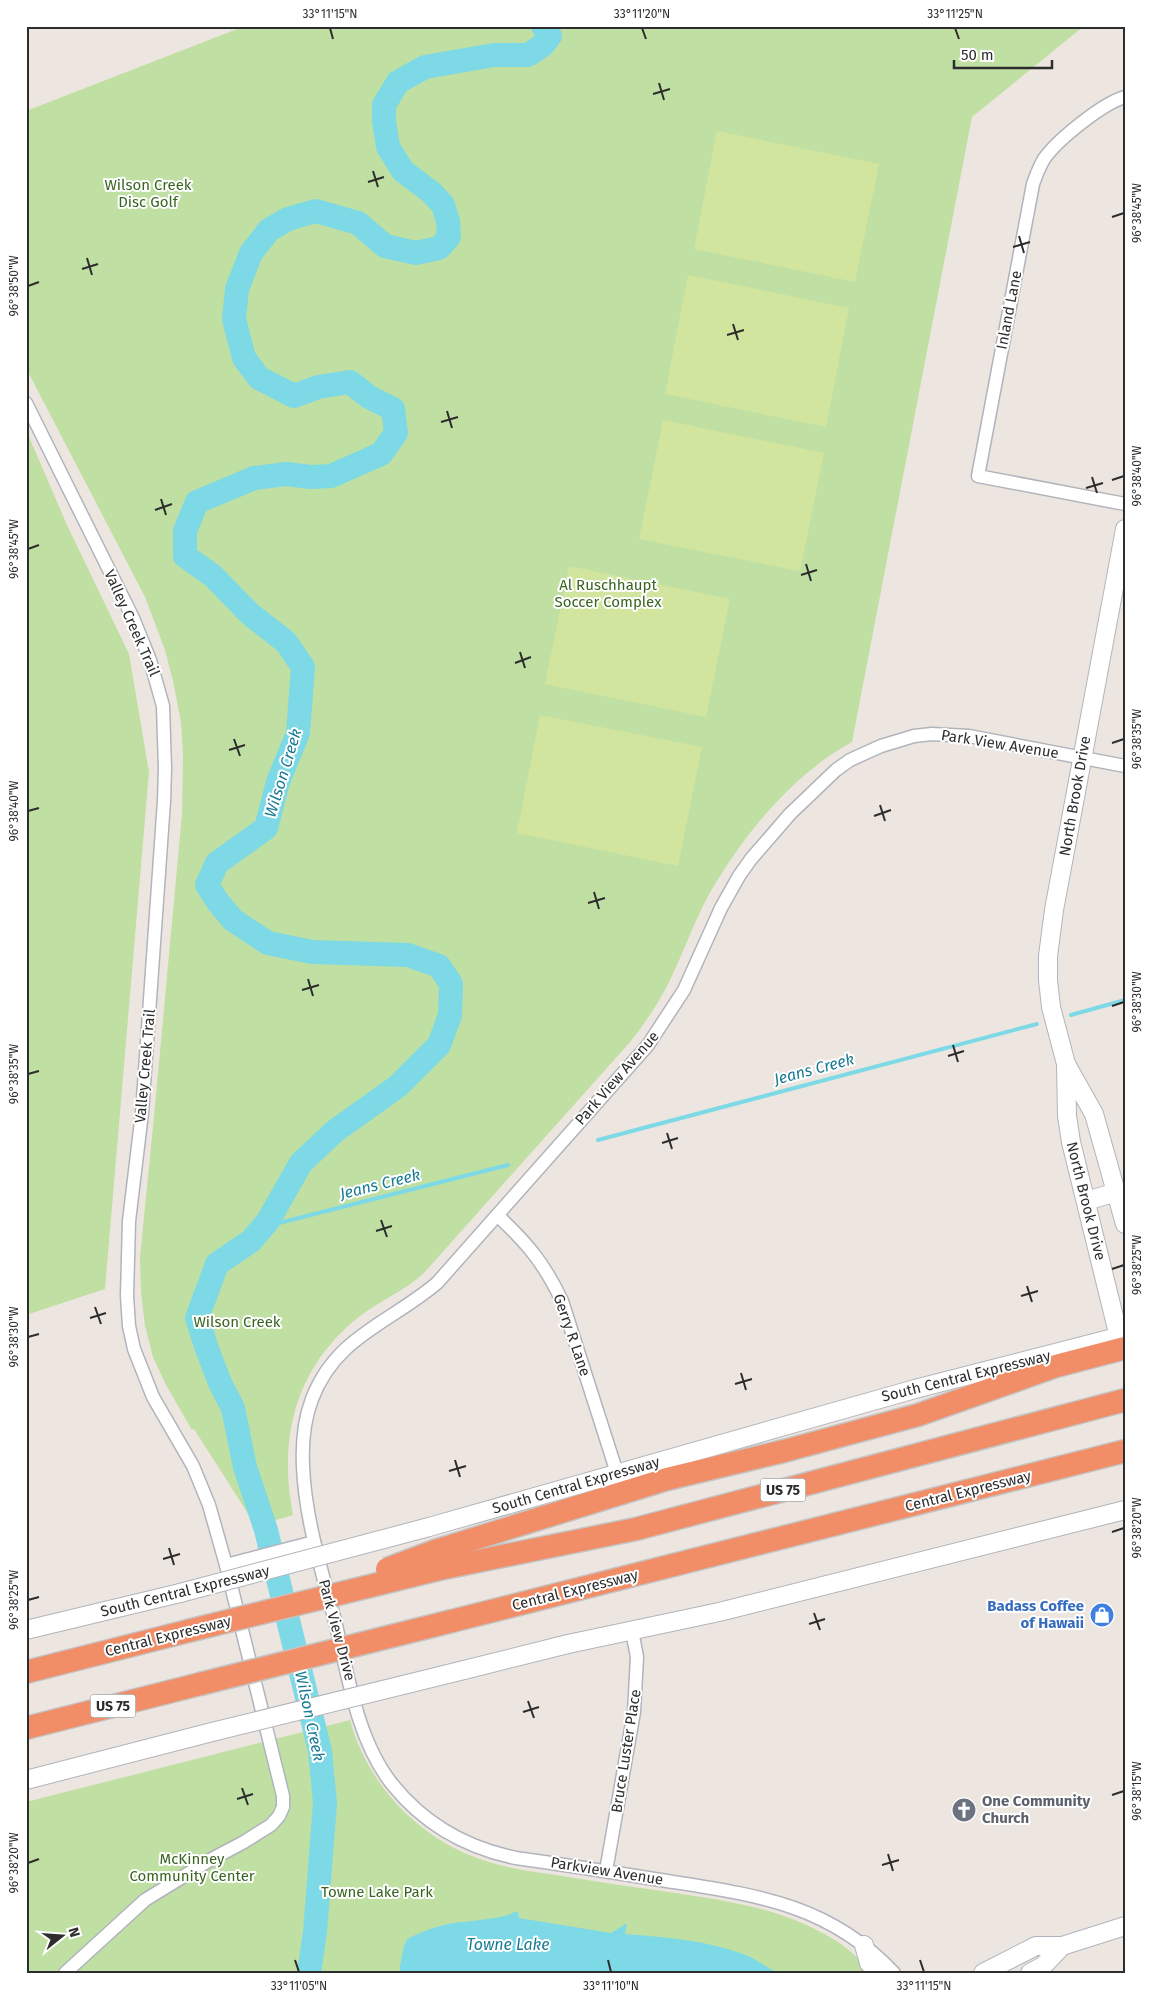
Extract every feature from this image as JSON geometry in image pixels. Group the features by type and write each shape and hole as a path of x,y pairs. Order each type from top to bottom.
{"highway":[{"path":"437,1560 668,1479 784,1452 918,1415 1123,1340"},
{"name":"Central Expressway","path":"26,1672 305,1602 437,1560 636,1529 1125,1400"},
{"name":"Central Expressway","path":"26,1728 1125,1451"}],"main road":[{"name":"North Brook Drive","path":"1123,1340 1071,1142 1067,1116 1066,1064 1051,1006 1048,956 1054,910 1125,529"},
{"name":"North Brook Drive","path":"1066,1064 1094,1114 1125,1224"},
{"path":"1086,1201 1117,1192"},
{"name":"South Central Expressway","path":"26,1630 180,1593 428,1527 915,1388 1123,1340"},
{"path":"26,1780 568,1644 719,1612 1125,1510"},
{"path":"983,1973 1036,1946 1062,1946 1125,1926"},
{"path":"864,1945 869,1963 880,1973"},
{"path":"1030,1973 1043,1966 1062,1946"}],"street":[{"name":"Inland Lane","path":"1125,97 1105,106 1062,140 1044,160 1037,172 1033,184 978,476 1125,504"},
{"name":"Valley Creek Trail","path":"26,402 133,618 157,680 163,706 164,802 142,1113 129,1222 127,1296 129,1326 134,1349 153,1397 193,1466 203,1488 226,1565 284,1796 283,1807 279,1816 271,1825 145,1900 65,1973"},
{"name":"Park View Avenue","path":"314,1542 304,1487 303,1440 312,1399 322,1378 332,1363 356,1338 411,1303 437,1283 648,1045 684,990 721,908 739,876 751,859 790,814 836,770 850,760 881,746 914,736 932,734 969,736 1125,766"},
{"name":"Gerry R Lane","path":"496,1215 532,1250 552,1280 562,1301 617,1472"},
{"path":"226,1565 314,1542"},
{"name":"Park View Drive","path":"314,1542 360,1719"},
{"name":"Bruce Luster Place","path":"606,1871 634,1712 637,1657 632,1631"},
{"name":"Parkview Avenue","path":"360,1719 373,1754 392,1784 420,1812 452,1835 484,1850 501,1855 747,1894 774,1900 816,1916 856,1938 894,1973"}],"green space":[{"name":"Al Ruschhaupt Soccer Complex","path":"245,26 1084,26 972,117 852,742 808,772 788,791 751,832 734,855 706,900 664,991 631,1041 423,1274 408,1286 360,1316 338,1336 320,1358 306,1381 296,1406 290,1432 288,1459 293,1515 256,1526 194,1429 192,1430 166,1385 153,1357 145,1326 141,1292 140,1257 182,814 183,757 181,722 173,681 165,650 145,597 26,368 26,111"},
{"path":"717,131 879,164 855,282 694,249"},
{"path":"688,275 849,308 826,427 665,394"},
{"path":"663,420 824,453 800,571 639,539"},
{"path":"26,430 67,525 129,654 149,772 105,1289 26,1315"},
{"path":"569,566 730,599 706,717 545,684"},
{"path":"540,715 702,747 678,866 517,833"},
{"path":"350,1720 357,1742 368,1763 380,1783 395,1802 412,1819 450,1846 482,1860 514,1868 755,1907 788,1917 832,1938 857,1957 870,1973 26,1973 26,1802"}],"water":[{"name":"Towne Lake","path":"518,1912 519,1918 611,1933 627,1923 625,1934 670,1938 714,1945 748,1956 778,1973 399,1973 403,1949 407,1939 443,1925 493,1918"}],"waterway":[{"name":"Wilson Creek","path":"309,1973 315,1932 325,1803 320,1751 266,1530 245,1467 233,1408 220,1383 197,1318 217,1264 251,1241 268,1221 301,1163 335,1131 398,1086 439,1045 450,1015 451,984 439,966 408,955 312,952 268,943 233,920 207,885 217,863 266,828 278,782 298,733 303,667 286,642 250,614 213,576 185,556 185,531 197,502 254,478 286,474 311,477 331,476 381,454 396,433 393,409 369,397 350,382 318,387 294,396 259,378 244,358 234,319 237,289 251,253 269,230 288,219 316,211 358,223 385,246 416,253 439,248 449,237 448,221 443,205 431,192 403,171 388,147 384,121 384,105 398,82 425,67 494,55 528,55 543,45 550,36 543,26"},
{"name":"Jeans Creek","path":"1071,1015 1125,1000"},
{"name":"Jeans Creek","path":"598,1140 1037,1024"},
{"name":"Jeans Creek","path":"260,1231 279,1223 508,1165"}],"place":[{"name":"Badass Coffee of Hawaii","path":"1102,1615"},
{"name":"One Community Church","path":"964,1810"}],"park label":[{"name":"Wilson Creek Disc Golf","path":"148,194"},
{"name":"McKinney Community Center","path":"192,1868"},
{"name":"Towne Lake Park","path":"377,1892"}]}
